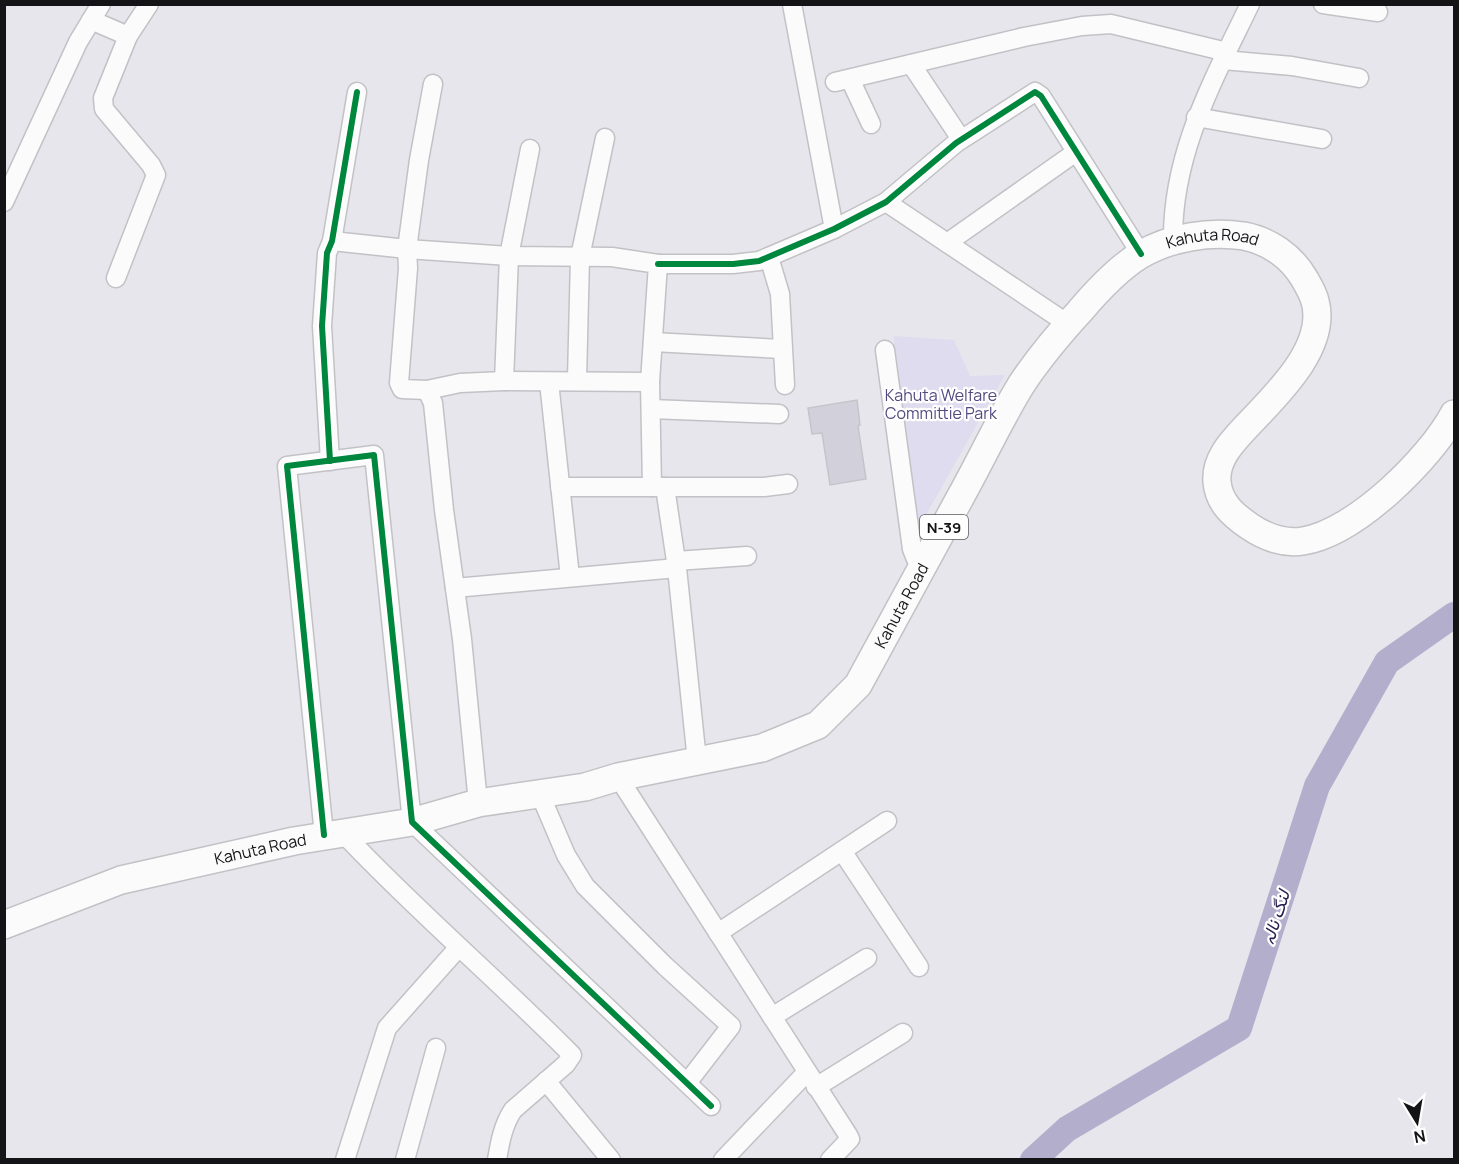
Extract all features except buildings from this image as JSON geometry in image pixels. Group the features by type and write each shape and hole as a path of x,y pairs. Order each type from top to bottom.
{"highway":[{"name":"Kahuta Road","path":"4,925 121,880 333,833 412,822 478,803 585,788 618,777 762,748 818,725 858,686 1021,385 1068,324 1119,271 1141,254 1173,241 1199,235 1211,235 1256,239 1275,247 1301,273 1315,302 1317,324 1311,345 1289,378 1222,456 1216,472 1217,486 1229,511 1261,534 1281,541 1303,541 1323,534 1364,512 1405,476 1430,448 1455,414"}],"street":[{"path":"116,278 156,175 151,165 104,109 103,98 128,36 149,4"},
{"path":"792,4 834,229"},
{"path":"1235,4 1238,30"},
{"path":"1173,241 1173,223 1183,161 1197,117 1250,4"},
{"path":"1323,4 1378,12"},
{"path":"4,202 78,42 96,12 128,36"},
{"path":"870,124 842,80 1024,37 1082,26 1111,24 1225,56 1359,78"},
{"path":"911,64 961,140"},
{"path":"433,84 406,249 408,268 399,383 402,389 427,390 460,383 504,381 650,382"},
{"path":"330,460 322,326 327,253 332,241 357,92"},
{"path":"332,241 509,256 612,257 658,264 733,264 759,261 834,229 886,202 961,140 1035,92 1041,96 1141,254"},
{"path":"1197,117 1322,139"},
{"path":"577,381 580,257 605,138"},
{"path":"504,381 509,256 530,149"},
{"path":"947,243 1076,152"},
{"path":"886,202 1068,324"},
{"path":"769,258 780,294 785,384"},
{"path":"658,264 650,382 651,409 659,487 676,565 697,760"},
{"path":"653,342 782,349"},
{"path":"885,350 912,549 916,559 923,566"},
{"path":"549,382 570,577"},
{"path":"427,390 434,403 478,803"},
{"path":"651,409 779,414"},
{"path":"497,1160 507,1119 513,1110 566,1064 572,1055 376,868 333,833 287,466 374,455 412,822 711,1106"},
{"path":"560,487 764,487 788,484"},
{"path":"455,588 747,556"},
{"path":"618,777 850,1139 830,1160"},
{"path":"540,794 566,855 585,886 665,966 731,1026 687,1083"},
{"path":"718,933 887,821"},
{"path":"842,851 919,967"},
{"path":"345,1160 387,1028 459,947"},
{"path":"772,1017 867,958"},
{"path":"723,1160 812,1080 903,1033"},
{"path":"405,1160 436,1048"},
{"path":"546,1081 611,1160"}],"green space":[{"name":"Kahuta Welfare Committie Park","path":"894,336 954,340 970,376 1005,375 918,529 895,371"}],"waterway":[{"name":"لنگ نالہ","path":"1033,1160 1067,1129 1239,1028 1317,786 1387,662 1454,615"}],"cycle path":[{"path":"330,461 322,326 327,253 332,241 357,92"},
{"path":"658,264 733,264 759,261 834,229 886,202 956,143 1035,92 1041,96 1141,254"},
{"path":"324,835 287,466 374,455 412,822 711,1106"}]}
